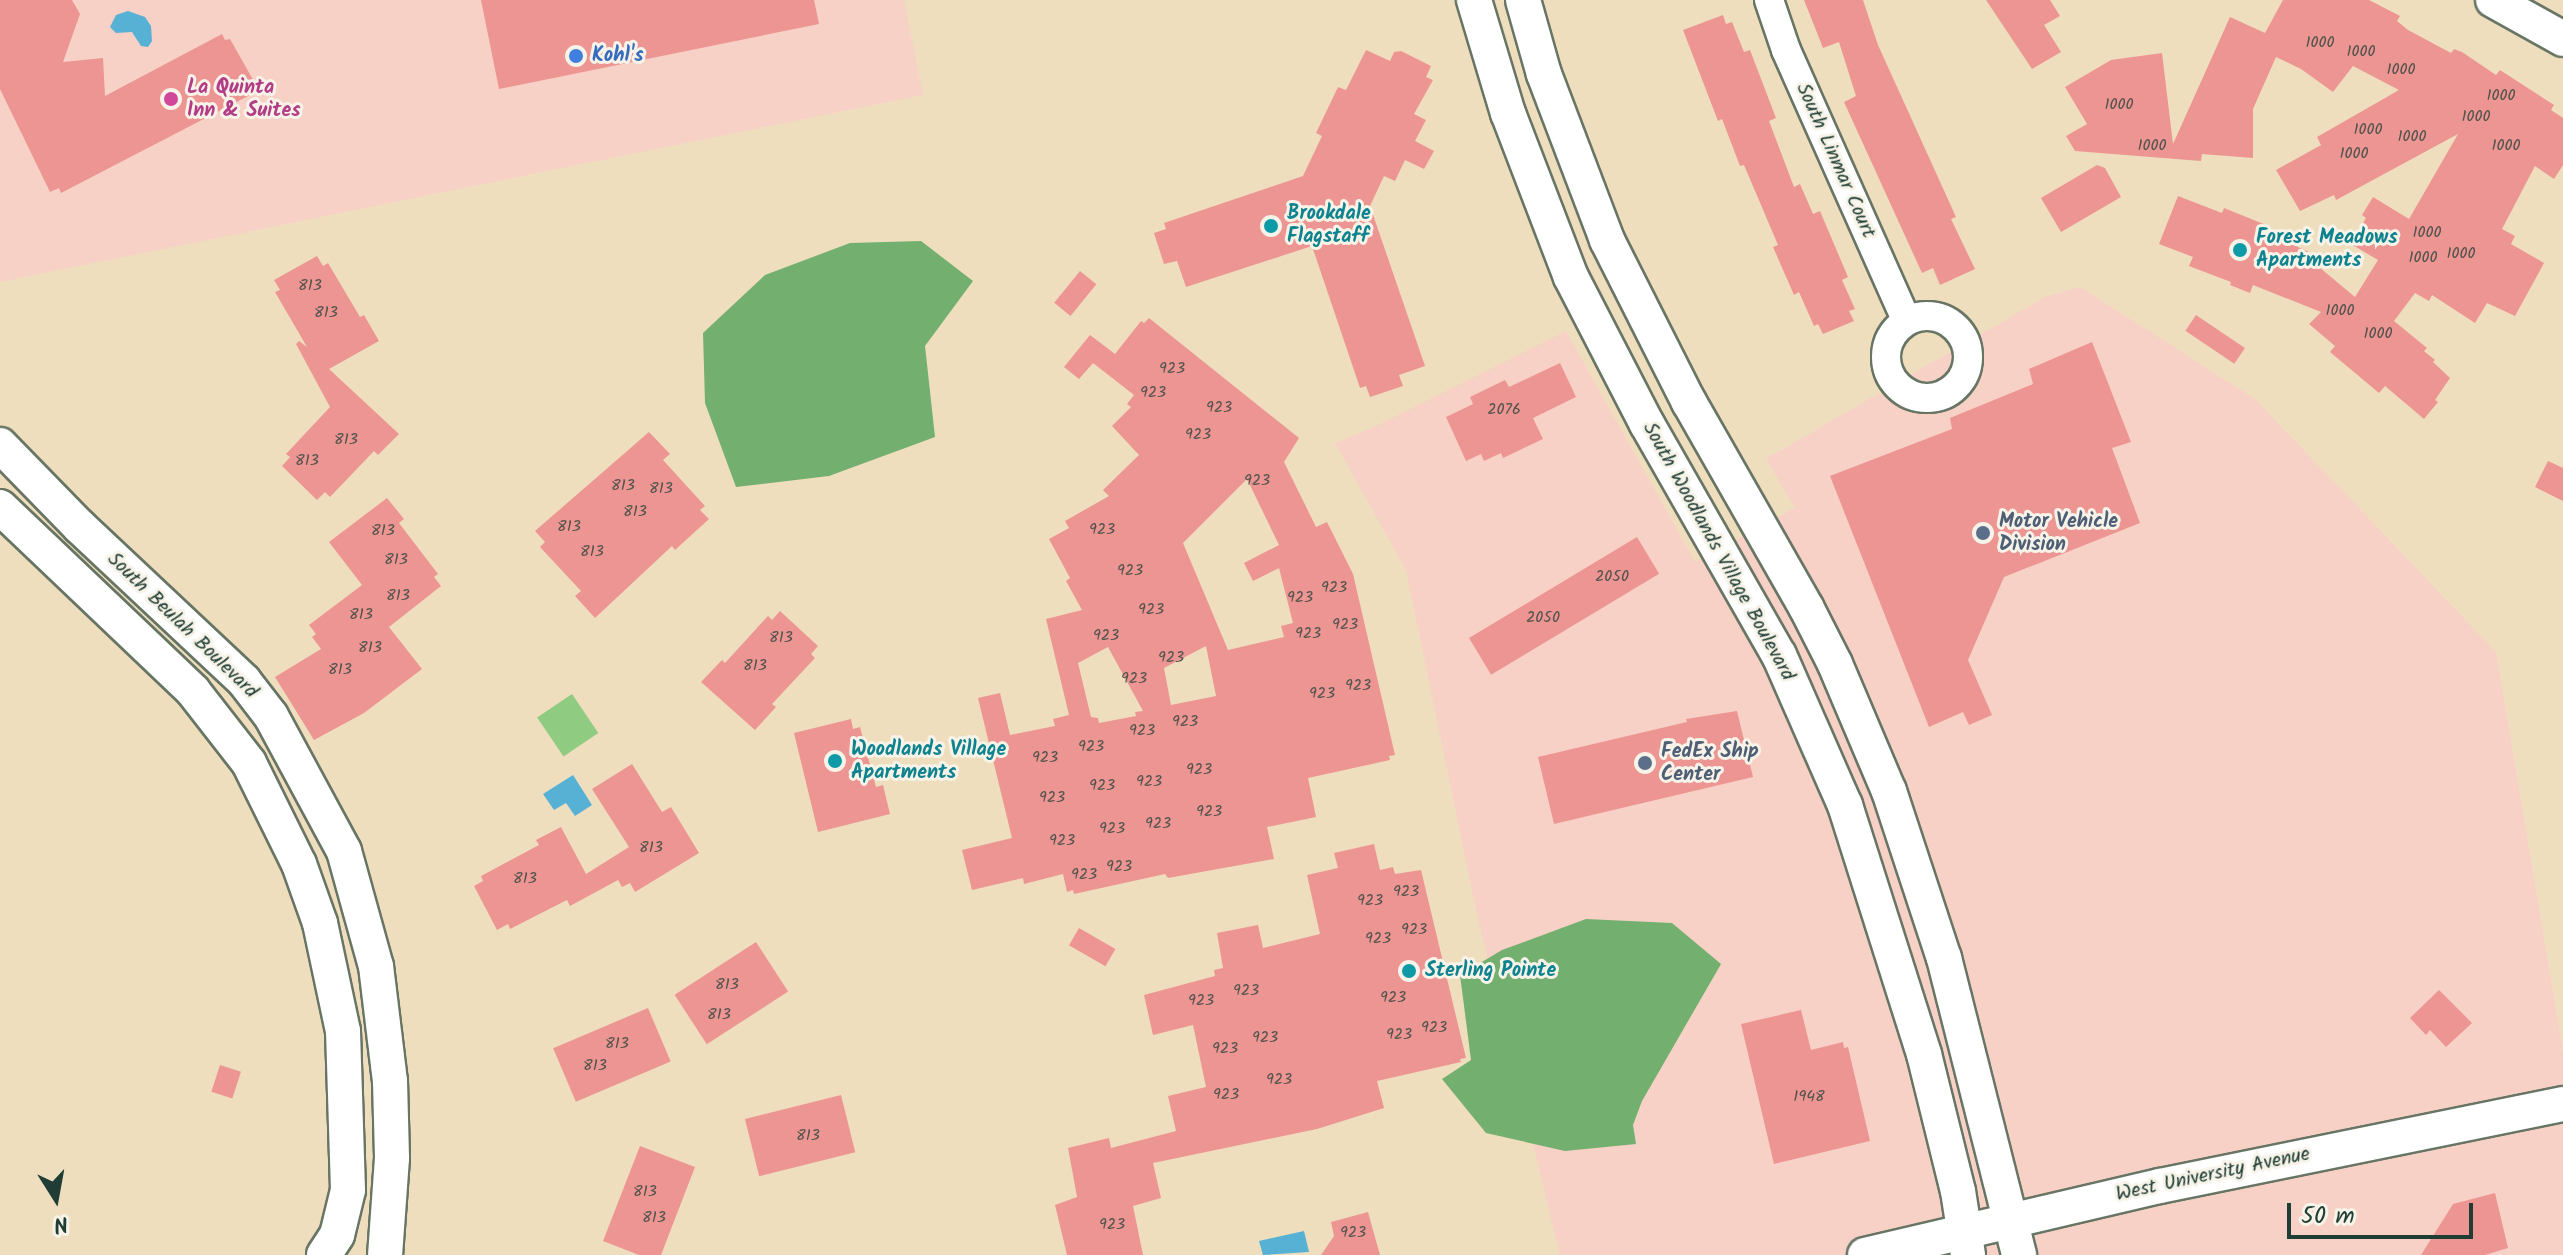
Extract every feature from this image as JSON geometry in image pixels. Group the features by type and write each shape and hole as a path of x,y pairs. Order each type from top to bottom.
{"street":[{"name":"South Woodlands Village Boulevard","path":"1474,0 1508,113 1571,277 1647,424 1779,655 1845,805 1924,1054 1966,1243"},
{"path":"1523,0 1544,74 1607,240 1689,402 1806,607 1884,777 1944,958 2019,1255"},
{"name":"South Linmar Court","path":"1769,0 1786,50 1906,320"},
{"path":"2493,0 2563,39"},
{"name":"South Beulah Boulevard","path":"0,445 90,536 244,681 271,716 344,851 376,966 390,1081 392,1158 385,1255"},
{"name":"South Beulah Boulevard","path":"0,507 193,691 249,763 299,864 320,923 343,1031 345,1062 348,1190 337,1235 324,1255"},
{"name":"West University Avenue","path":"1865,1255 1966,1243 2010,1220 2373,1141 2563,1104"}],"shaded area":[{"path":"0,0 904,0 923,95 0,282"},
{"path":"2080,287 2255,399 2496,652 2563,1051 2563,1255 1560,1255 1476,910 1406,570 1335,443 1370,429 1566,331 1695,562 1795,508 1766,459 2045,297"}],"green space":[{"path":"921,241 973,281 925,346 935,437 829,476 736,487 705,403 703,333 765,275 850,243"},
{"path":"572,694 598,733 563,756 537,717"},
{"path":"1586,919 1672,923 1721,964 1642,1101 1633,1125 1636,1144 1565,1151 1486,1133 1442,1079 1471,1060 1460,975 1502,950"}],"water":[{"path":"128,11 145,17 151,26 152,41 148,47 141,46 132,32 116,33 110,27 116,15"},
{"path":"573,775 592,805 575,816 566,803 554,810 543,794"},
{"path":"1304,1231 1309,1252 1263,1255 1259,1241"}],"building":[{"name":"La Quinta Inn & Suites","path":"0,0 72,0 80,14 63,62 103,58 105,96 222,34 225,40 230,39 256,85 247,90 250,95 61,193 59,188 50,192 0,89"},
{"name":"Kohl's","path":"481,0 814,0 819,24 499,89"},
{"path":"1804,0 1863,0 1878,45 1956,217 1951,219 1975,269 1940,285 1933,268 1922,273 1844,102 1856,96 1839,42 1823,48"},
{"path":"1986,0 2050,0 2060,16 2044,25 2061,52 2032,69"},
{"path":"2283,0 2369,0 2400,16 2397,21 2408,30 2451,53 2454,49 2462,52 2496,75 2500,70 2554,105 2551,110 2563,118 2563,165 2554,179 2535,166 2502,229 2515,236 2511,244 2544,263 2515,316 2487,303 2475,323 2432,295 2429,301 2415,293 2394,321 2427,348 2424,351 2450,378 2435,400 2438,402 2424,419 2385,386 2379,393 2330,352 2335,346 2309,324 2321,312 2253,285 2250,293 2230,285 2231,282 2189,266 2193,257 2159,244 2178,196 2222,213 2224,208 2271,227 2264,231 2315,255 2313,262 2355,297 2378,260 2351,244 2366,218 2362,215 2373,197 2409,219 2458,134 2336,200 2334,195 2300,211 2276,170 2321,145 2317,137 2399,90 2353,66 2333,92 2301,69 2276,57 2253,109 2253,158 2202,154 2201,161 2075,151 2066,136 2087,124 2065,87 2111,60 2162,53 2173,144 2230,17 2265,33"},
{"path":"1723,15 1726,24 1732,22 1744,52 1750,50 1776,118 1769,121 1794,187 1800,184 1813,214 1820,211 1848,277 1842,280 1855,309 1849,311 1854,321 1823,334 1818,324 1814,326 1799,292 1794,295 1773,247 1778,245 1744,165 1740,166 1722,119 1718,121 1683,30"},
{"name":"Brookdale Flagstaff","path":"1366,50 1390,61 1394,52 1401,51 1431,66 1426,77 1433,80 1414,114 1426,120 1415,141 1434,151 1424,169 1405,160 1395,181 1384,176 1370,206 1425,366 1399,375 1403,386 1370,397 1366,386 1360,388 1312,246 1186,287 1177,261 1164,264 1154,233 1166,229 1164,223 1303,176 1322,136 1316,133 1338,87 1346,90"},
{"path":"2097,165 2105,168 2121,197 2061,232 2041,198"},
{"path":"317,256 323,266 328,263 360,317 364,315 379,341 329,369 399,434 378,455 374,451 330,497 325,492 317,500 282,466 290,457 286,454 330,407 296,344 299,341 307,347 275,292 280,290 274,280"},
{"path":"1080,271 1096,284 1071,316 1054,303"},
{"path":"2196,315 2245,348 2234,364 2185,331"},
{"path":"1149,318 1299,438 1284,462 1316,527 1327,522 1353,574 1395,755 1389,756 1390,760 1308,778 1316,817 1267,827 1274,859 1168,878 1165,874 1074,894 1073,890 1067,892 1063,874 1024,884 1023,878 972,890 962,850 1012,838 978,698 1000,693 1010,735 1055,726 1053,719 1069,715 1046,619 1082,610 1066,581 1070,578 1049,539 1069,528 1065,521 1109,496 1103,490 1139,455 1112,426 1131,407 1127,404 1134,395 1093,363 1079,379 1064,367 1090,335 1115,354 1141,321 1144,323","holes":["1247,479 1279,545 1244,563 1253,581 1279,568 1293,623 1281,626 1284,637 1228,650 1183,543","1206,646 1216,696 1171,705 1164,668","1108,647 1143,711 1135,712 1136,716 1099,723 1098,718 1091,717 1078,663"]},
{"name":"Motor Vehicle Division","path":"2092,342 2131,442 2112,448 2140,523 2004,577 1968,660 1992,715 1969,725 1963,712 1929,727 1830,476 1952,429 1950,418 2033,384 2029,369"},
{"path":"1560,363 1576,397 1533,418 1543,439 1503,458 1501,453 1484,461 1481,454 1466,461 1446,417 1473,404 1470,397 1505,380 1509,387"},
{"path":"649,432 670,454 663,460 705,506 700,510 709,519 675,550 672,546 595,618 575,596 581,591 540,547 545,542 535,531"},
{"path":"2548,461 2563,468 2563,501 2535,487"},
{"path":"387,498 404,519 399,523 438,574 434,577 441,586 389,627 422,669 364,713 314,740 275,677 321,649 312,637 316,634 309,625 362,585 329,542"},
{"path":"1637,537 1659,574 1491,675 1469,638"},
{"path":"780,611 818,646 811,654 815,658 772,704 776,707 755,730 701,682 722,660 725,663 768,616 772,620"},
{"name":"FedEx Ship Center","path":"1737,711 1753,777 1554,824 1538,757 1687,722 1686,719"},
{"name":"Woodlands Village Apartments","path":"851,719 853,729 860,727 876,787 883,785 890,814 818,832 794,733"},
{"path":"632,764 662,812 671,807 699,853 635,892 630,883 622,887 618,880 570,906 567,900 510,929 508,924 497,930 474,886 483,881 481,876 539,845 536,840 561,827 586,874 629,847 592,789"},
{"path":"1374,844 1380,870 1393,867 1395,874 1421,870 1466,1058 1460,1059 1461,1062 1377,1081 1384,1108 1317,1129 1153,1163 1161,1198 1133,1206 1143,1255 1067,1255 1055,1205 1077,1197 1068,1148 1109,1138 1111,1148 1176,1131 1168,1096 1206,1087 1193,1025 1153,1035 1144,995 1215,976 1214,970 1223,968 1217,933 1258,925 1263,948 1320,934 1307,875 1338,868 1334,853"},
{"path":"1079,928 1115,949 1105,966 1069,945"},
{"path":"756,942 788,991 707,1044 675,995"},
{"path":"2439,990 2472,1023 2446,1047 2430,1030 2426,1035 2410,1018"},
{"path":"648,1008 671,1061 576,1102 553,1048"},
{"path":"1801,1010 1811,1050 1843,1042 1844,1048 1848,1047 1870,1141 1774,1164 1741,1024"},
{"path":"220,1065 241,1072 232,1098 211,1092"},
{"path":"841,1095 855,1152 759,1176 745,1119"},
{"path":"640,1146 695,1167 661,1255 639,1255 603,1241"},
{"path":"2495,1193 2508,1248 2485,1255 2421,1255 2453,1204"},
{"path":"1368,1212 1380,1255 1321,1255 1334,1236 1331,1222"}],"place":[{"name":"Kohl's","path":"576,56"},
{"name":"La Quinta Inn & Suites","path":"171,99"},
{"name":"Brookdale Flagstaff","path":"1271,226"},
{"name":"Forest Meadows Apartments","path":"2240,250"},
{"name":"Motor Vehicle Division","path":"1983,533"},
{"name":"Woodlands Village Apartments","path":"835,761"},
{"name":"FedEx Ship Center","path":"1645,763"},
{"name":"Sterling Pointe","path":"1409,971"}]}
